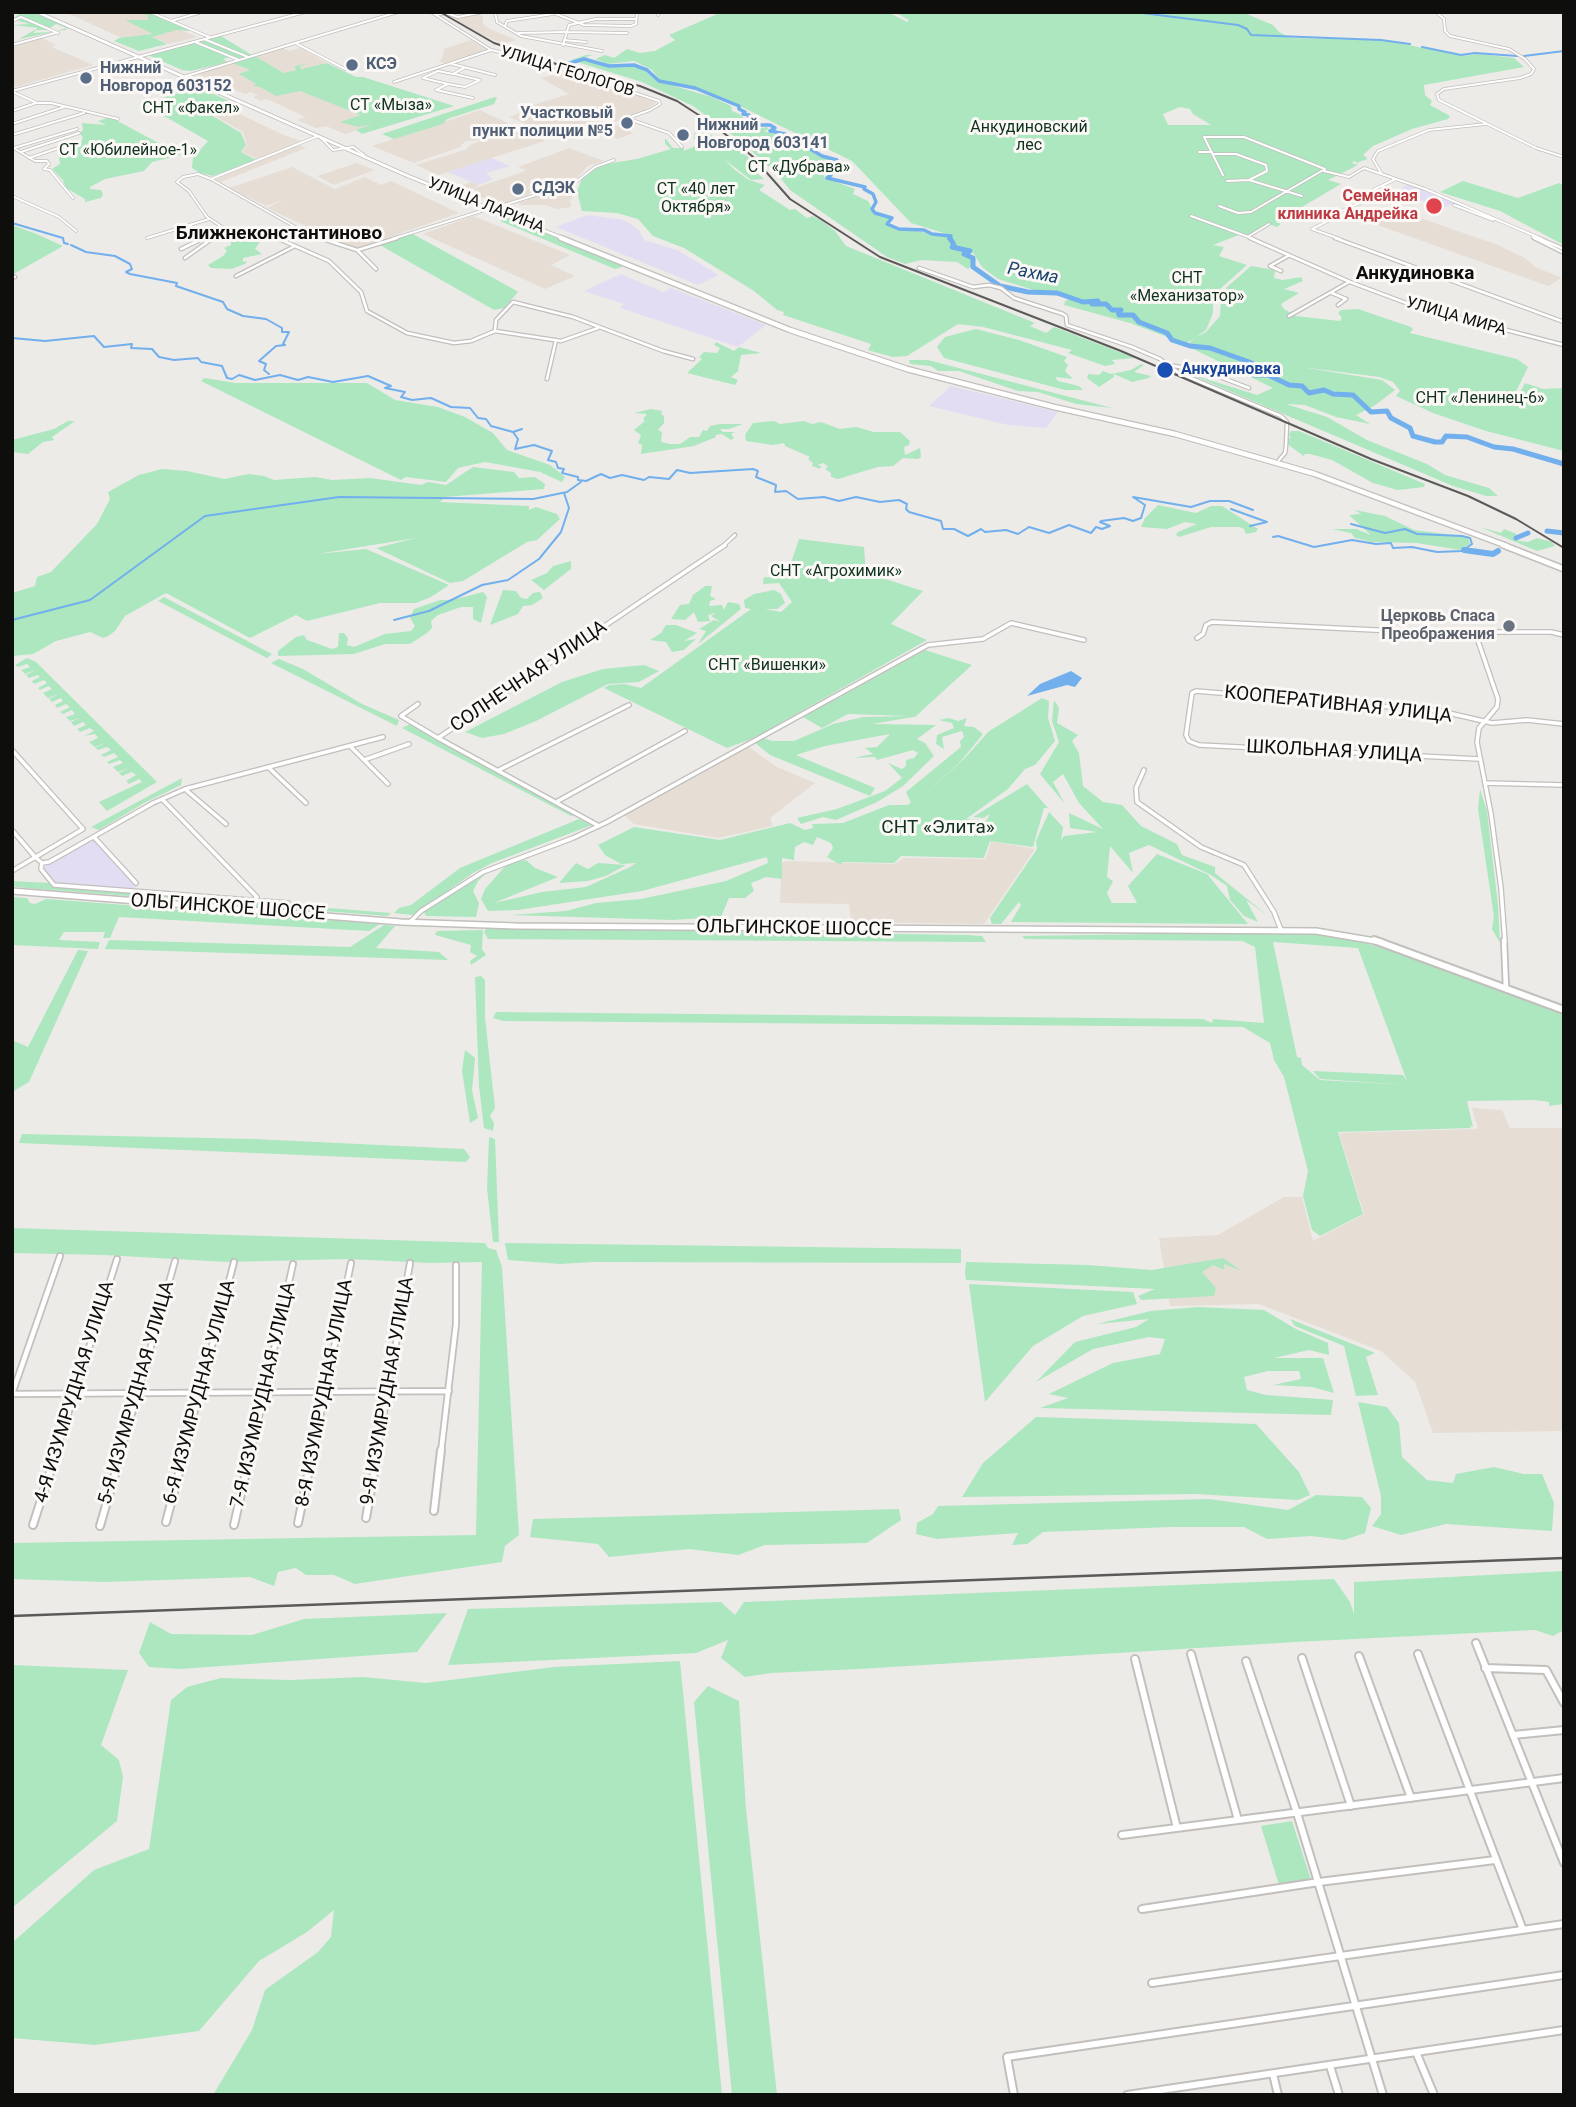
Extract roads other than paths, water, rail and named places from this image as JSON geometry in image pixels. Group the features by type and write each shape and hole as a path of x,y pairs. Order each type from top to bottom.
{"main road":[{"name":"УЛИЦА ЛАРИНА","path":"39,13 346,148 731,306"},
{"name":"УЛИЦА ЛАРИНА","path":"185,76 310,135 754,315 859,351 938,374 1188,434 1279,460 1374,491 1564,567"},
{"path":"754,315 907,369 1175,435 1315,474 1564,567"},
{"name":"ОЛЬГИНСКОЕ ШОССЕ","path":"12,891 410,922 516,926 1281,930 1335,933 1367,939 1564,1010"}],"street":[{"path":"150,12 210,38"},
{"path":"170,21 202,12"},
{"path":"12,91 305,12"},
{"path":"388,12 393,14"},
{"path":"185,76 398,12"},
{"name":"УЛИЦА ГЕОЛОГОВ","path":"431,12 491,50 535,60 658,100 660,104 628,118 670,133 682,147"},
{"path":"435,15 446,13 458,17 483,12"},
{"path":"495,12 497,22 517,33 562,45 602,51"},
{"path":"504,26 507,21 552,13 590,26 634,25 637,12"},
{"path":"1436,12 1444,19 1445,31 1450,36 1509,49 1533,67 1532,73 1525,77 1451,87 1438,93 1437,97 1441,102 1478,122 1564,157"},
{"path":"12,45 58,33 21,17 13,21"},
{"path":"562,45 569,25 598,18 636,19"},
{"path":"588,33 590,26"},
{"path":"197,41 201,39 199,33"},
{"path":"517,33 627,33"},
{"path":"204,39 249,58"},
{"path":"564,40 586,42 579,47"},
{"path":"197,41 239,60"},
{"path":"296,44 345,69"},
{"path":"394,82 491,50"},
{"path":"452,64 495,75"},
{"path":"453,74 464,68"},
{"path":"438,71 453,74 480,80 465,87 424,78 438,71"},
{"path":"448,84 436,90 473,99"},
{"path":"12,91 37,103 65,106 118,119"},
{"path":"12,111 37,103"},
{"path":"12,124 65,106"},
{"path":"12,135 85,113"},
{"path":"1384,175 1377,169 1373,159 1378,151 1429,130 1478,122"},
{"path":"13,148 78,131 21,153"},
{"path":"211,179 310,135"},
{"path":"1223,175 1204,137 1242,137 1323,166 1324,171"},
{"path":"29,158 76,142"},
{"path":"13,148 35,161 47,161 49,164 44,169 50,170 73,198"},
{"path":"1199,152 1239,155 1266,165 1266,171 1249,180"},
{"path":"497,210 576,182 595,167 614,160"},
{"path":"1220,206 1230,211 1247,213 1324,171 1349,177 1364,168 1526,230 1564,251"},
{"path":"231,233 207,219 188,191 177,184 183,177 198,174 211,179 301,231 357,250 376,269"},
{"path":"1396,179 1360,195 1360,203 1312,229 1564,322"},
{"path":"1227,181 1249,180 1302,196"},
{"path":"12,196 59,217 76,231"},
{"path":"1454,205 1564,251"},
{"path":"357,250 489,208"},
{"name":"УЛИЦА МИРА","path":"1191,216 1248,236 1350,282 1414,306 1564,345"},
{"path":"147,238 207,219"},
{"path":"189,225 215,237"},
{"path":"1248,236 1269,225"},
{"path":"281,238 301,231"},
{"path":"185,258 215,237 231,233 281,238 326,259 345,274 361,292 365,309 370,313 402,331 429,339 464,343 495,331 570,340 598,328"},
{"path":"181,248 209,235"},
{"path":"236,276 296,245"},
{"path":"1281,271 1270,266 1289,256"},
{"path":"919,268 973,287 985,285 1001,288 1014,298 1065,315 1067,325 1132,346 1179,373 1285,418 1285,453 1279,460"},
{"path":"1289,316 1350,282"},
{"path":"1332,293 1346,299 1338,305"},
{"path":"495,331 495,322 513,302 573,317 598,328 693,359"},
{"path":"547,379 556,340"},
{"path":"1168,365 1204,372 1249,388"},
{"name":"СОЛНЕЧНАЯ УЛИЦА","path":"600,826 438,738 728,543 735,535"},
{"path":"1197,638 1203,634 1206,625 1212,622 1476,635 1488,632 1551,632 1564,635"},
{"path":"410,922 421,911 483,872 600,826 928,645 983,639 1011,623 1084,640"},
{"path":"1476,635 1498,699 1497,707 1482,721 1478,733 1479,759 1500,888 1506,988"},
{"name":"КООПЕРАТИВНАЯ УЛИЦА","path":"1189,741 1186,735 1189,708 1192,693 1196,691 1440,712 1482,721 1505,723 1527,720 1564,724"},
{"path":"418,704 401,716 438,738"},
{"path":"498,771 629,705"},
{"path":"557,802 685,731"},
{"path":"12,830 35,857 43,863 49,862 185,789 383,737"},
{"name":"ШКОЛЬНАЯ УЛИЦА","path":"1189,741 1204,746 1479,759"},
{"path":"363,760 409,744"},
{"path":"349,745 388,784"},
{"path":"12,750 83,829 12,872"},
{"path":"267,767 306,803"},
{"path":"1144,770 1136,788 1137,802 1206,850 1244,864 1274,912 1281,930"},
{"path":"1485,783 1564,785"},
{"path":"185,789 226,824"},
{"path":"163,799 257,897 254,901"},
{"path":"94,837 136,883"},
{"path":"43,863 41,869 54,885 288,903"},
{"path":"60,1256 12,1394 449,1391"},
{"name":"4-Я ИЗУМРУДНАЯ УЛИЦА","path":"33,1525 117,1259"},
{"name":"5-Я ИЗУМРУДНАЯ УЛИЦА","path":"100,1526 175,1261"},
{"name":"6-Я ИЗУМРУДНАЯ УЛИЦА","path":"166,1522 234,1262"},
{"name":"8-Я ИЗУМРУДНАЯ УЛИЦА","path":"298,1523 351,1263"},
{"name":"7-Я ИЗУМРУДНАЯ УЛИЦА","path":"234,1525 293,1264"},
{"name":"9-Я ИЗУМРУДНАЯ УЛИЦА","path":"366,1518 410,1264"},
{"path":"434,1511 456,1324 456,1265"},
{"path":"1476,1643 1531,1783 1561,1847 1564,1863"},
{"path":"1191,1654 1238,1820"},
{"path":"1418,1654 1523,1930"},
{"path":"1359,1656 1411,1798"},
{"path":"1302,1658 1351,1806"},
{"path":"1135,1659 1177,1828"},
{"path":"1246,1661 1297,1813 1383,2095"},
{"path":"1485,1668 1546,1670 1564,1703"},
{"path":"1513,1735 1564,1730"},
{"path":"1122,1835 1564,1778"},
{"path":"1142,1909 1318,1882 1496,1860"},
{"path":"1152,1983 1564,1924"},
{"path":"1014,2095 1007,2057 1564,1975"},
{"path":"1127,2095 1564,2030"},
{"path":"1416,2052 1434,2095"},
{"path":"1330,2066 1339,2095"},
{"path":"1273,2074 1278,2095"}],"water":[{"path":"1071,671 1082,678 1075,687 1067,685 1027,696 1040,684"}],"waterway":[{"path":"1081,12 1096,12"},
{"path":"1134,12 1238,25 1247,29 1251,35 1381,40 1410,44"},
{"path":"1422,47 1461,55 1475,53 1517,56"},
{"path":"1524,56 1564,51"},
{"name":"Рахма","path":"563,65 584,59 609,66 634,65 647,70 659,81 695,88 739,106 739,109 745,112 743,114 749,115 749,120 759,125 770,125 775,128 770,131 785,134 822,156 837,160 836,165 825,167 824,170 831,175 827,178 865,187 864,189 873,194 876,202 872,209 875,213 892,218 887,224 899,229 924,230 932,234 951,236 949,239"},
{"path":"12,223 63,238 64,243 68,244"},
{"name":"Рахма","path":"950,238 954,245 952,247 970,251 964,254 973,258 973,267 1000,286 1028,292 1057,293 1083,302 1098,301 1092,304 1106,304 1112,310 1121,310 1118,311 1119,315 1133,315 1139,322 1167,333 1172,340 1190,346 1210,348 1252,363 1259,373 1254,375 1268,375 1289,385 1302,386 1309,393 1324,390 1333,394 1353,395 1371,412 1387,411 1391,418 1410,428 1413,436 1435,442 1442,442 1446,436 1467,437 1494,447 1513,449 1564,464"},
{"path":"71,245 86,252 115,256 130,264 132,269 126,272 130,274 177,283 176,286 223,302 227,309 243,316 266,319 282,328 282,332 289,332 283,344 285,345 276,346 259,361 266,364 264,370 269,374"},
{"path":"12,338 45,341 94,336 104,347 132,344 131,348 152,349 159,357 174,360 198,358 201,362 222,366 227,378 232,379 239,375 255,380 280,375 298,380 308,377 333,382 368,376 391,386 385,388 405,392 401,397 412,400 431,398 451,407 470,408 478,418 486,419 491,426 513,432"},
{"path":"513,432 522,429"},
{"path":"513,432 518,439 515,449 534,445 552,451 548,460 556,462 558,468 564,469 562,473 578,477 578,480 586,481 601,474 610,478 622,475 644,480 649,477 669,479 677,470 690,473 753,469 758,471 756,477 776,485 775,492 786,491 798,499 824,497 839,501 856,497 880,502 899,500 907,504 906,509 909,512 941,521 943,529 954,529 968,536 981,529 985,532 1006,530 1018,534 1029,527 1049,533 1069,525 1091,533 1096,527 1102,529 1110,526 1100,522"},
{"path":"12,620 90,600 205,516 339,497 533,499 567,492 581,482"},
{"path":"394,620 429,611 482,585 508,580 539,559 561,532 569,508 564,493"},
{"path":"1101,521 1124,518 1133,521 1141,518 1145,505 1133,497 1191,507 1210,501 1229,501 1253,510"},
{"path":"1231,509 1267,522 1250,526"},
{"path":"1273,537 1278,536 1314,547 1352,540 1376,544 1391,543 1393,548 1412,547 1437,552 1462,551 1472,544 1470,538 1462,536 1417,534 1405,529 1385,533 1351,524"},
{"path":"1547,531 1564,533"},
{"path":"1516,538 1528,533"},
{"path":"1464,550 1493,554 1498,551"}],"railway":[{"path":"440,12 494,43 583,73 640,86 677,101 714,125 752,156 790,199 880,257 1121,351 1371,459 1468,496 1516,519 1564,548"},
{"path":"12,1616 1564,1558"}],"place":[{"name":"КСЭ","path":"352,65"},
{"name":"Нижний Новгород 603152","path":"86,78"},
{"name":"Участковый пункт полиции №5","path":"627,123"},
{"name":"Нижний Новгород 603141","path":"683,135"},
{"name":"СДЭК","path":"518,189"},
{"name":"Семейная клиника Андрейка","path":"1434,206"},
{"name":"Анкудиновка","path":"1165,370"},
{"name":"Церковь Спаса Преображения","path":"1509,626"}],"district":[{"name":"Ближнеконстантиново","path":"279,234"},
{"name":"Анкудиновка","path":"1415,274"}],"park label":[{"name":"СТ «Мыза»","path":"391,106"},
{"name":"СНТ «Факел»","path":"191,109"},
{"name":"Анкудиновский лес","path":"1029,137"},
{"name":"СТ «Юбилейное-1»","path":"128,151"},
{"name":"СТ «Дубрава»","path":"799,168"},
{"name":"СТ «40 лет Октября»","path":"696,199"},
{"name":"СНТ «Механизатор»","path":"1187,288"},
{"name":"СНТ «Ленинец-6»","path":"1480,399"},
{"name":"СНТ «Агрохимик»","path":"836,572"},
{"name":"СНТ «Вишенки»","path":"767,666"},
{"name":"СНТ «Элита»","path":"938,828"}]}
